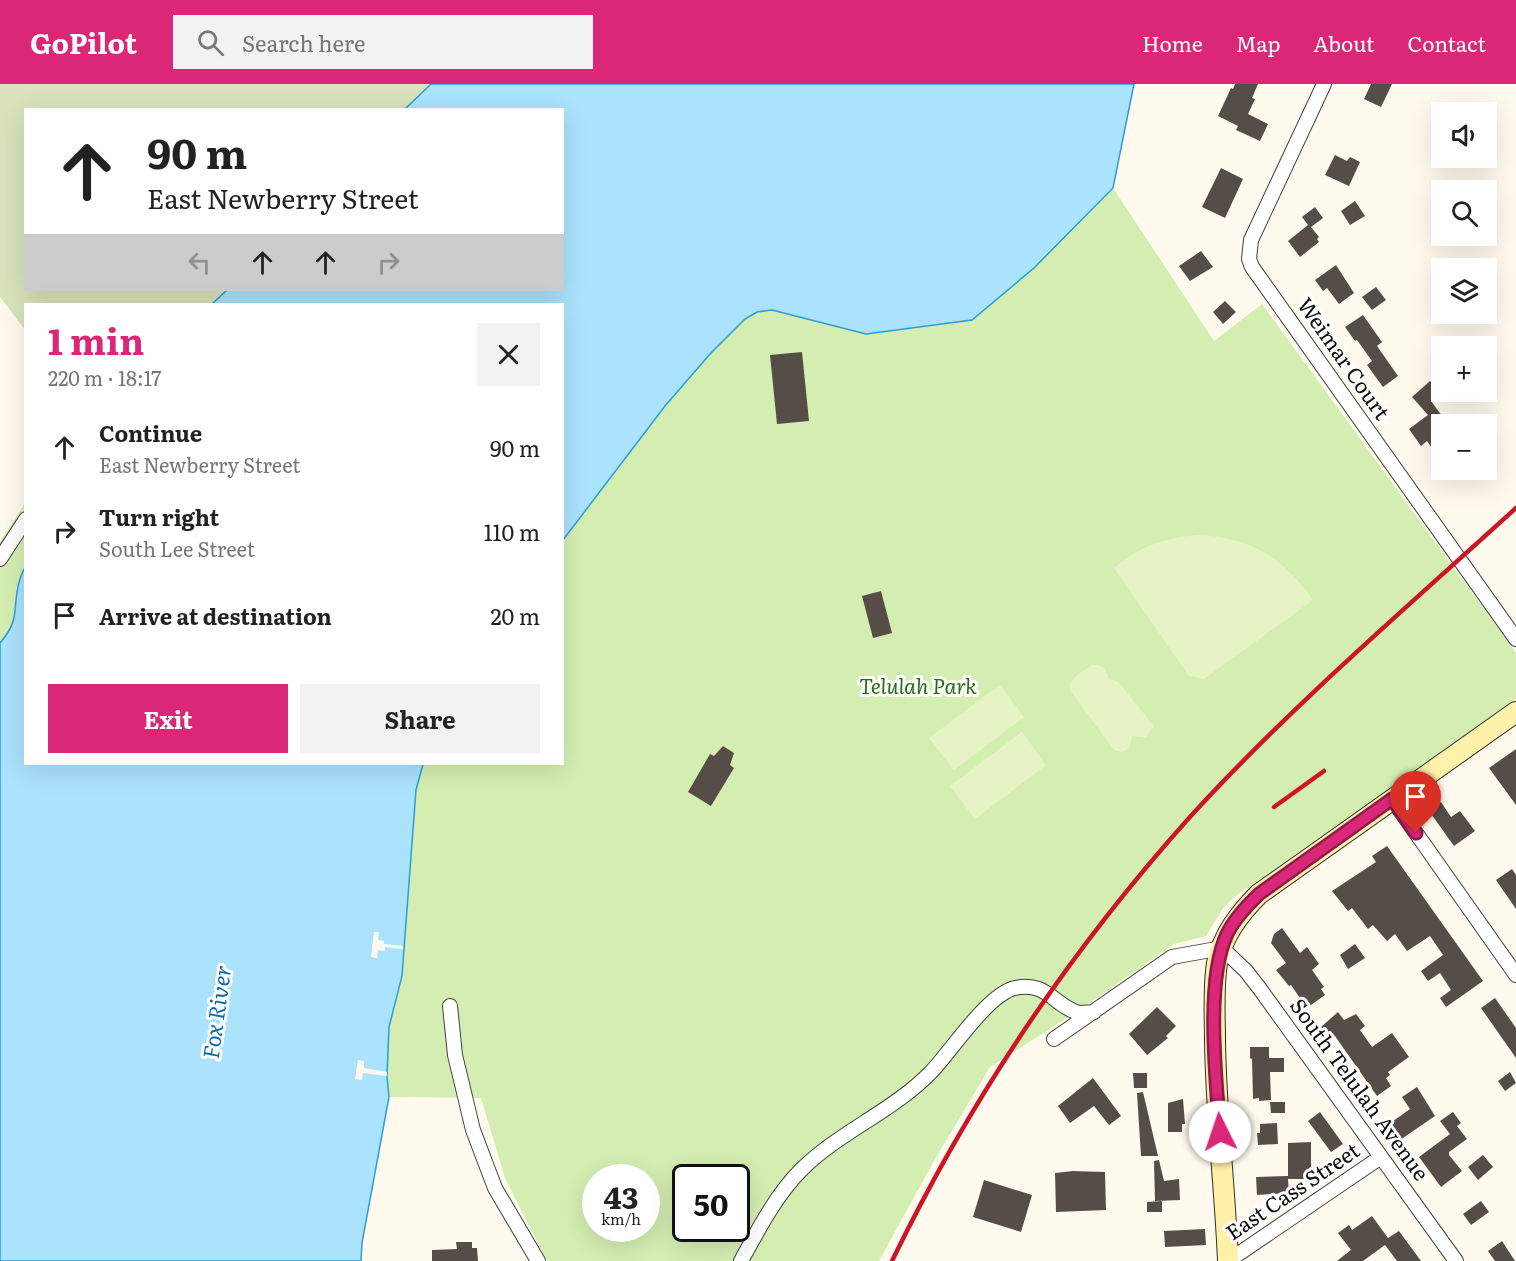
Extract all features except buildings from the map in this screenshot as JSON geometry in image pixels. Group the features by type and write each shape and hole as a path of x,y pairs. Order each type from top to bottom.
{"main road":[{"path":"1228,1261 1216,1067 1215,984 1217,963 1227,934 1240,913 1259,894 1516,712"}],"street":[{"name":"Weimar Court","path":"1323,84 1251,240 1249,259 1252,267 1516,639"},
{"path":"0,559 24,522"},
{"path":"1392,799 1516,975"},
{"path":"1054,1039 1172,957 1222,948"},
{"name":"South Telulah Avenue","path":"1222,948 1246,971 1260,989 1456,1261"},
{"path":"741,1261 780,1195 801,1170 828,1148 916,1086 932,1071 983,1011 1004,992 1022,987 1042,990 1071,1010 1079,1013 1094,1012"},
{"path":"450,1006 455,1055 473,1130 495,1188 538,1261"},
{"name":"East Cass Street","path":"1228,1261 1381,1157"}],"green space":[{"path":"0,84 431,84 406,108 24,108 24,291 226,291 213,303 24,303 24,329 0,297"},
{"name":"Telulah Park","path":"1113,188 1214,341 1262,304 1516,653 1516,699 1233,898 1223,908 1206,936 1174,944 1084,1007 990,1067 935,1159 879,1261 547,1261 505,1178 481,1098 389,1097 387,1076 389,1026 402,976 416,790 423,765 564,765 564,539 665,406 710,354 745,319 757,312 772,310 866,334 972,320 1034,268"},
{"path":"24,505 24,569 16,588 14,620 0,643 0,542"},
{"path":"1197,535 1234,540 1264,552 1289,572 1313,600 1204,679 1189,676 1114,568 1133,554 1152,545 1174,538"},
{"path":"1092,665 1104,668 1109,679 1118,682 1154,726 1146,737 1132,736 1130,747 1122,752 1114,750 1070,690 1071,682"},
{"path":"1000,685 1024,717 954,770 929,738"},
{"path":"1022,732 1046,765 975,819 950,786"}],"water":[{"path":"431,84 1134,84 1113,188 1034,268 972,320 866,334 772,310 757,312 745,319 710,354 665,406 564,539 564,303 213,303 226,291 564,291 564,108 406,108"},
{"name":"Fox River","path":"24,569 24,765 423,765 416,790 402,976 389,1027 387,1076 389,1097 362,1243 361,1261 0,1261 0,643 13,622"}],"pier":[{"path":"374,932 379,932 378,940 384,941 384,944 403,946 403,949 385,947 385,951 378,950 377,958 371,957"},
{"path":"358,1060 364,1061 364,1068 387,1072 387,1076 363,1073 362,1080 355,1079"}],"railway":[{"path":"892,1261 955,1143 1025,1029 1063,974 1145,869 1189,818 1267,737 1349,659 1516,508"},
{"path":"1274,807 1324,771"}],"route":[{"path":"1220,1132 1216,1067 1215,984 1217,963 1222,948 1227,934 1240,913 1259,894 1392,799 1416,833"}]}
